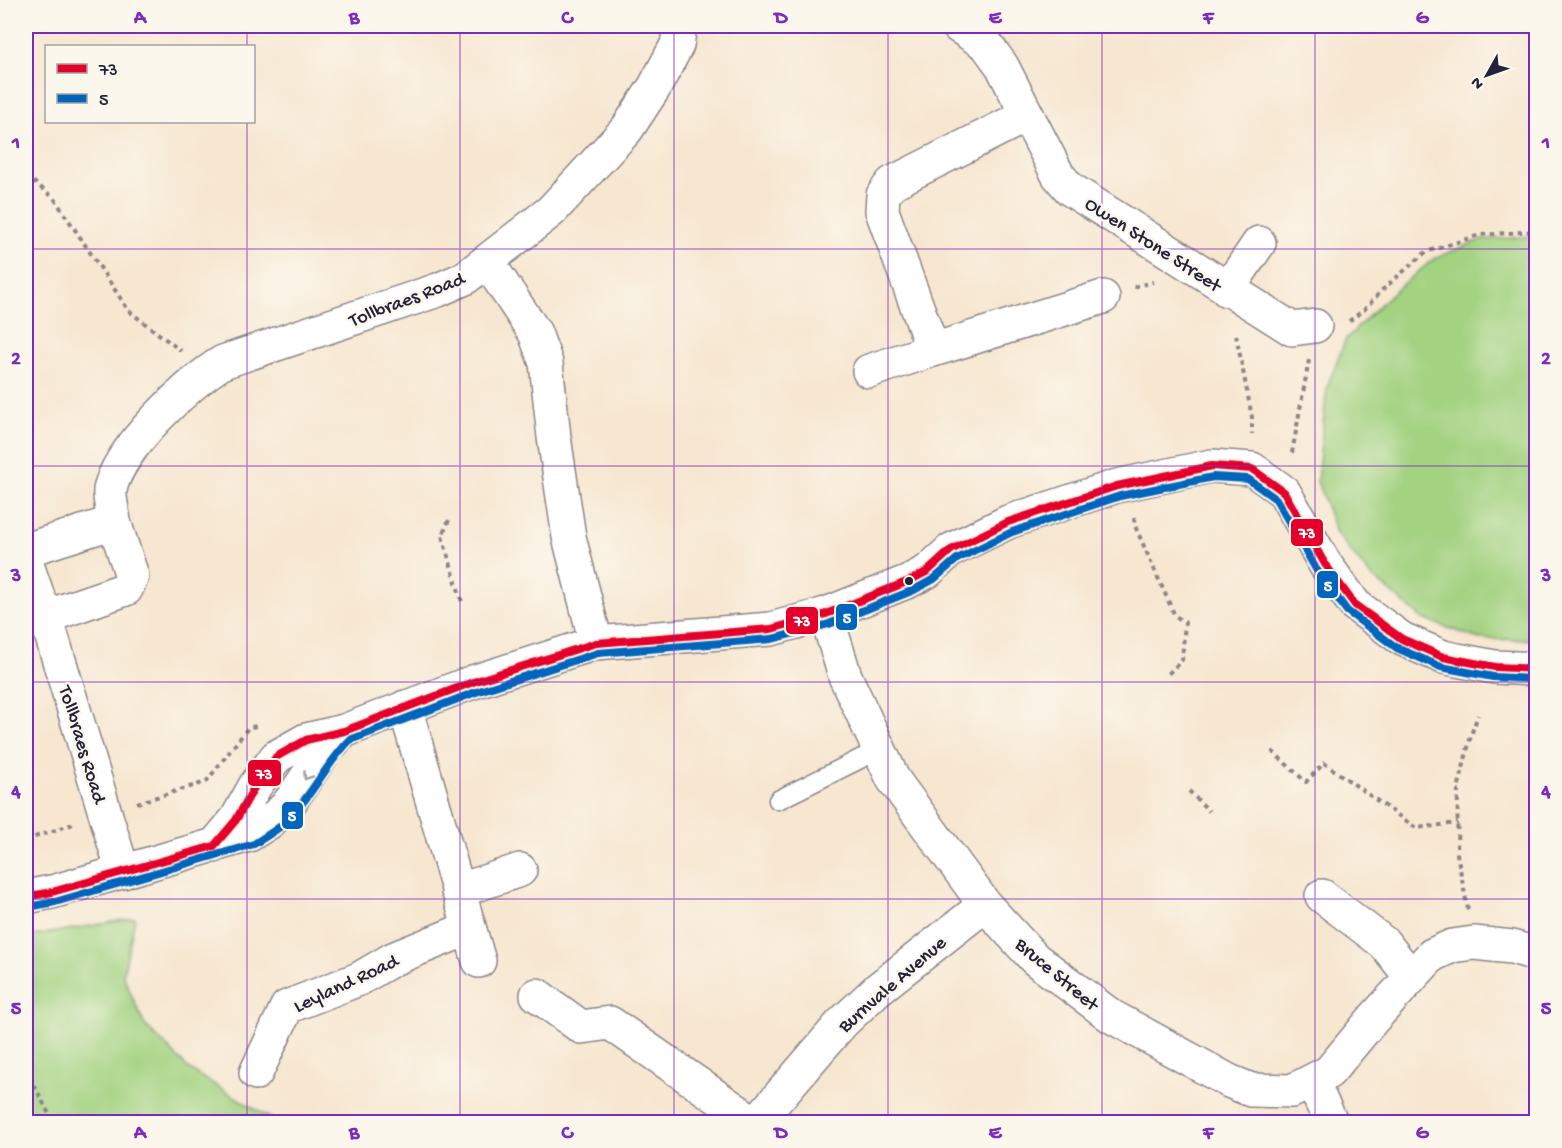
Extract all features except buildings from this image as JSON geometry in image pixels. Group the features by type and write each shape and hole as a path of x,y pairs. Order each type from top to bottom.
{"street":[{"name":"Tollbraes Road","path":"45,617 126,589 132,576 114,522 110,492 118,466 147,428 208,371 223,362 438,290 465,278 551,211 627,129 654,88 673,53 677,45 680,26"},
{"name":"Owen Stone Street","path":"958,26 986,44 1002,66 1058,175 1070,189 1292,330 1315,326"},
{"path":"933,350 882,211 883,195 892,183 1028,115"},
{"path":"1227,290 1259,243"},
{"path":"487,261 535,333 546,363 569,537 596,643"},
{"path":"868,371 1103,297"},
{"path":"26,897 123,872 249,835 268,823 287,806 326,749 344,730 473,682 596,643 771,629 826,614 909,581 928,571 951,550 1008,522 1117,486 1212,466 1252,469 1284,492 1325,564 1355,605 1402,639 1443,657 1495,667 1536,669"},
{"name":"Tollbraes Road","path":"114,522 29,549 26,559 123,872"},
{"name":"Bruce Street","path":"826,614 845,676 893,779 985,905 1035,959 1111,1016 1229,1081 1251,1090 1292,1091 1329,1072 1432,955 1452,946 1474,943 1536,954"},
{"path":"405,707 479,961"},
{"path":"458,891 520,870"},
{"path":"1322,896 1384,943 1412,977"},
{"name":"Burnvale Avenue","path":"537,996 581,1027 610,1023 755,1122 841,1024 878,989 985,905"},
{"name":"Leyland Road","path":"256,1073 287,1007 359,979 393,959 469,928"},
{"path":"1312,1082 1331,1122"}],"lane":[{"path":"778,800 880,749"}],"path":[{"path":"26,176 54,198 129,311 208,371"},
{"path":"1284,492 1315,326 1341,327 1364,310 1382,290 1426,252 1480,235 1536,231"},
{"path":"1103,297 1155,281 1176,257"},
{"path":"1227,290 1252,417 1252,469"},
{"path":"1133,517 1175,616 1185,622 1182,660 1166,676"},
{"path":"449,520 442,536 462,602"},
{"path":"1474,943 1458,854 1458,789 1478,715"},
{"path":"1272,751 1306,782 1324,763 1416,828 1458,824"},
{"path":"1189,791 1209,811"},
{"path":"26,1069 53,1122"}],"green space":[{"path":"1536,236 1536,640 1479,639 1423,619 1369,574 1336,533 1317,481 1327,387 1346,339 1391,294 1435,258 1480,240"},
{"path":"135,918 123,975 144,1024 190,1070 277,1122 26,1122 26,935 38,935"}],"transit line":[{"name":"73","path":"26,897 52,892 214,846 236,820 255,786 276,757 306,740 344,731 473,682 596,643 771,629 826,614 909,581 928,571 951,550 1008,522 1117,486 1212,466 1252,469 1284,492 1325,564 1355,605 1402,639 1443,657 1495,667 1536,669"},
{"name":"5","path":"28,907 55,902 254,844 291,817 350,740 476,692 598,653 772,639 829,624 914,590 934,579 957,559 1012,532 1120,496 1213,477 1248,479 1276,499 1316,569 1347,611 1397,648 1441,667 1493,677 1535,679"}]}
